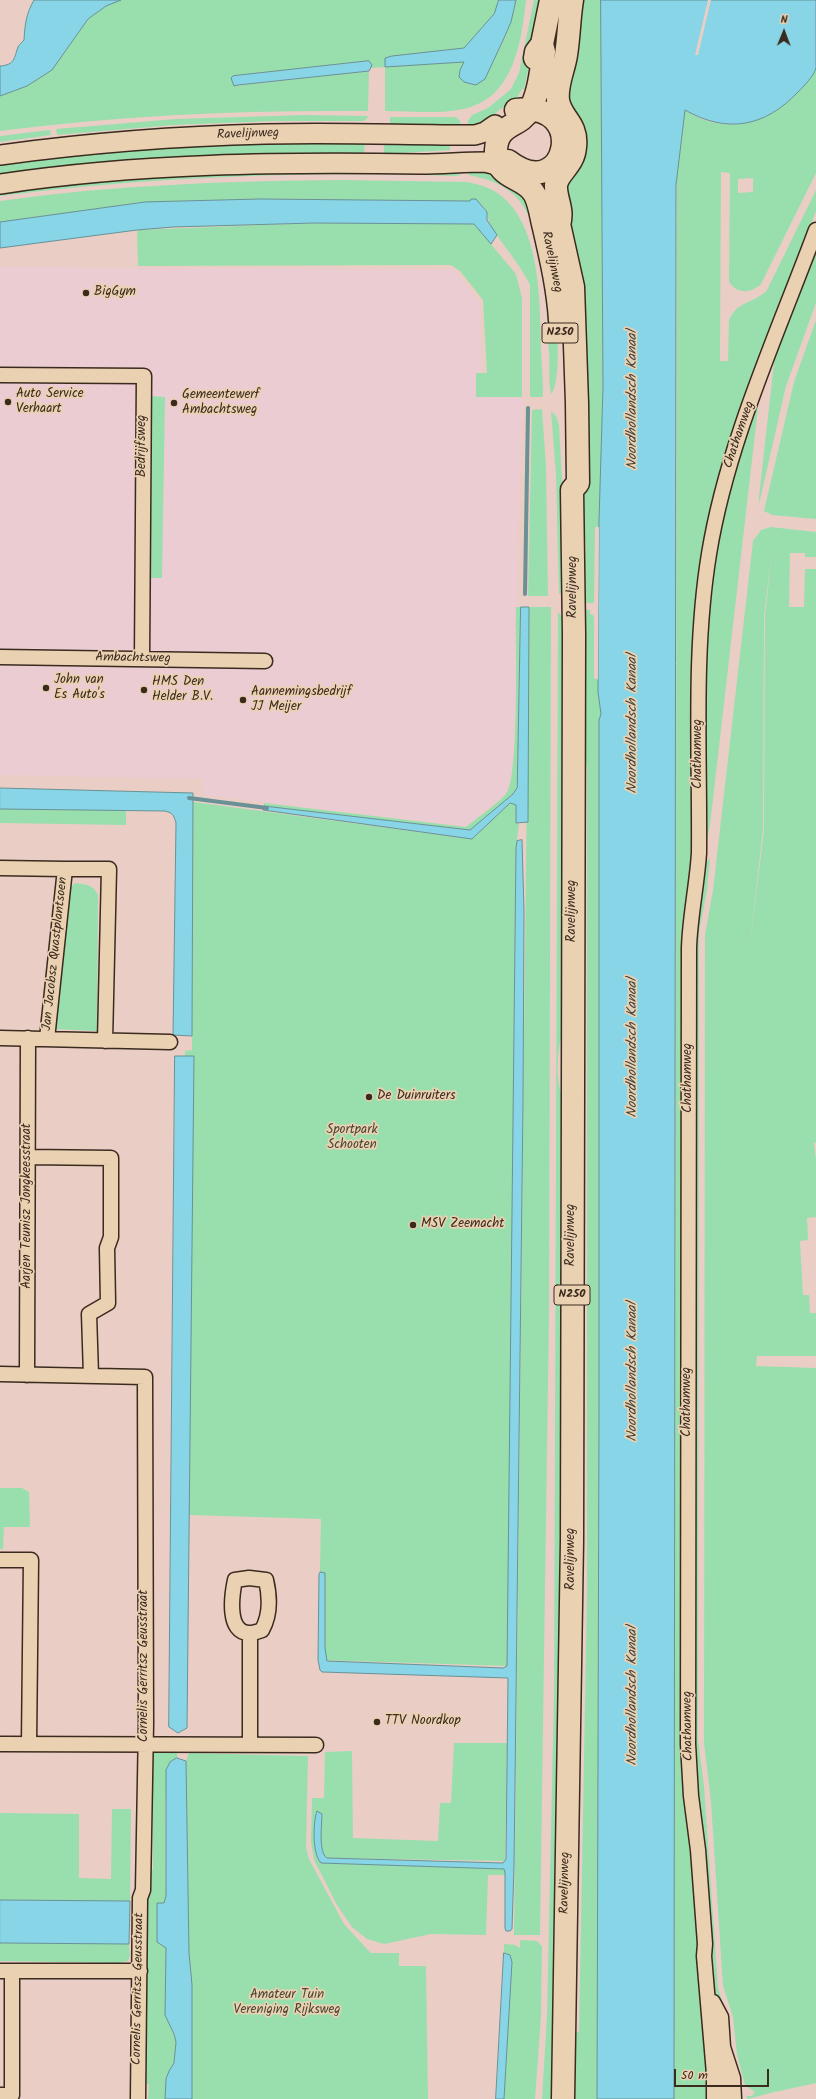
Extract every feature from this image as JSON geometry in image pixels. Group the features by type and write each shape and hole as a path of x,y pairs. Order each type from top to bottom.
{"main road":[{"path":"499,162 496,145 502,131 509,125 522,119 536,52 542,44 551,0"},
{"name":"N250","path":"568,28 572,0"},
{"path":"554,120 548,109 548,99 558,52 568,28"},
{"name":"Ravelijnweg","path":"559,224 562,216 557,183 571,162 576,145 573,128 560,108 558,98 566,54 568,28"},
{"path":"495,125 502,116 523,110 543,113 554,120"},
{"name":"N250","path":"552,167 560,157 564,143 562,130 554,120"},
{"name":"Ravelijnweg","path":"0,155 70,146 190,136 310,133 475,135 485,132 495,125"},
{"path":"0,184 136,168 276,162 383,162 422,155 499,162 526,172 542,172 552,167"},
{"name":"Ravelijnweg","path":"499,162 510,177 531,189 536,197 556,279 561,348 565,484 572,490"},
{"name":"Ravelijnweg","path":"552,167 548,177 547,186 554,219 559,224 573,287 578,483 572,490 574,642 572,1541 563,2099"}],"street":[{"name":"Chathamweg","path":"724,2099 724,2076 716,2047 709,1956 706,1944 698,1850 691,1796 688,1744 689,948 690,923 697,878 699,853 701,625 709,552 726,476 745,418 816,230"},
{"name":"Bedrijfsweg","path":"0,375 144,376 142,659"},
{"name":"Ambachtsweg","path":"0,657 265,662"},
{"path":"0,868 65,869"},
{"name":"Jan Jacobsz Quastplantsoen","path":"47,1039 65,869 109,869 106,1041"},
{"path":"0,1038 170,1042"},
{"name":"Aarjen Teunisz Jongkeesstraat","path":"27,1375 28,1038"},
{"path":"28,1157 111,1158 111,1237 107,1248 108,1303 89,1314 91,1375"},
{"name":"Cornelis Gerritsz Geusstraat","path":"0,1374 145,1377 145,1745 143,1890 140,1898 138,2099"},
{"path":"0,1560 31,1560 29,1744"},
{"path":"250,1633 250,1745"},
{"path":"0,1744 316,1745"},
{"name":"Chathamweg","path":"706,1944 704,1956 714,2074 714,2099"},
{"path":"0,2096 12,2095 6,1971 140,1972"},
{"name":"Chathamweg","path":"713,2002 721,2017 723,2047 734,2078 734,2099"}],"shaded area":[{"path":"0,268 453,270 479,301 482,397 523,398 518,509 516,713 512,779 507,793 466,827 204,795 203,779 0,775"}],"green space":[{"path":"121,0 499,0 494,14 464,48 388,57 386,67 464,62 471,84 479,83 497,53 507,33 516,0 526,0 517,53 511,69 502,84 491,96 477,105 458,110 431,112 385,111 385,67 371,68 369,61 233,76 234,86 369,71 368,111 275,111 138,117 0,131 0,96 27,86 52,70 88,19 106,6"},
{"path":"534,0 543,0 524,89 522,89 515,101 499,110 487,122 468,129 468,121 472,115 488,108 511,89 519,73"},
{"path":"582,0 601,0 603,387 599,527 595,527 594,603 583,603 586,544 583,536 564,196 566,100"},
{"path":"816,68 816,173 761,284 753,290 739,290 729,281 730,173 721,172 720,361 728,361 729,320 742,305 757,298 767,290 816,190 816,211 751,386 696,608 693,1859 708,2099 674,2099 677,172 685,110 704,120 723,124 741,124 759,119 775,111 791,99 804,85","holes":["753,178 753,192 738,193 738,179"]},
{"path":"305,115 369,116 364,121 277,121 174,125 57,135 56,129 176,119"},
{"path":"390,117 456,117 460,121 461,131 390,130"},
{"path":"50,130 51,135 0,142 0,136"},
{"path":"365,137 364,154 318,153 182,157 91,164 0,175 0,158 63,150"},
{"path":"450,139 450,150 384,154 384,140"},
{"path":"460,167 460,175 456,176 341,174 227,177 113,184 0,196 0,192 132,177"},
{"path":"468,168 486,169 526,193 539,245 533,226 524,208 513,194 497,184 469,175"},
{"path":"340,180 467,182 488,188 506,200 518,214 526,231 536,271 539,292 543,397 530,397 530,285 522,270 492,228 484,207 478,203 471,201 260,199 145,202 0,222 0,201 85,191 170,185 255,181"},
{"path":"314,223 474,224 516,274 522,298 522,397 476,397 476,373 487,373 483,300 460,271 451,265 138,266 137,230"},
{"path":"816,244 816,303 786,386 759,504 775,354"},
{"path":"539,247 555,313 558,342 556,379 551,394 550,384 546,291"},
{"path":"816,320 816,519 772,515 764,511 794,382"},
{"path":"151,396 165,397 162,578 150,578"},
{"path":"756,406 758,408 710,825 706,844 704,673 710,589 725,510 739,457"},
{"path":"542,409 546,465 548,596 528,596 532,410"},
{"path":"551,411 556,416 559,425 563,498 564,591 559,594 556,475"},
{"path":"771,527 816,532 816,557 805,557 805,553 790,553 789,607 804,607 805,569 816,569 816,1142 814,1143 816,1159 816,1217 807,1218 808,1240 800,1241 803,1295 809,1295 810,1313 816,1313 816,1356 757,1356 756,1366 816,1368 816,2083 775,2092 775,2090 774,2092 748,2099 746,2096 752,2096 755,2092 745,2085 737,2055 733,2017 723,1986 711,1802 704,1743 705,935 713,890 753,541 761,530","holes":["772,552 765,616 764,830 750,945 763,829 764,616"]},
{"path":"516,607 521,607 517,788 513,794 470,830 264,806 264,803 466,827 492,807 506,794 510,782 513,762 516,705"},
{"path":"529,607 551,607 549,1313 540,1935 514,1935"},
{"path":"583,609 590,610 590,614 594,617 594,678 598,679 601,714 599,720 597,2099 571,2099 572,2032 579,2032 587,1593 587,766 583,765"},
{"path":"558,612 565,620 564,1028 558,1056 559,1085 564,1104 563,1585 553,2099 542,2099 547,2016 554,1694"},
{"name":"Sportpark Schooten","path":"193,802 472,839 508,805 514,803 516,805 516,823 519,824 516,848 515,921 508,1666 318,1660 321,1519 189,1515 192,1056 185,1056 185,1051 192,1050"},
{"path":"0,809 126,810 126,825 0,823"},
{"path":"710,858 707,890 699,933 698,1739 704,1786 718,1988 730,2032 726,2032 716,1998 694,1744 695,933 704,864"},
{"path":"75,883 92,887 97,892 98,896 97,1031 52,1029 68,890"},
{"path":"0,1488 22,1488 29,1492 30,1527 4,1527 3,1549 0,1549"},
{"path":"454,1743 507,1743 505,1861 327,1858 323,1854 316,1812 315,1848 317,1858 321,1863 504,1869 505,1875 488,1875 486,1935 431,1934 384,1944 367,1939 352,1927 337,1905 314,1860 311,1842 312,1798 324,1798 325,1752 352,1751 353,1838 438,1841 440,1803 451,1803"},
{"path":"178,1748 177,1758 170,1762 165,1804 166,1896 164,1903 157,1904 157,1942 166,1948 165,2015 176,2042 174,2063 166,2079 165,2099 148,2099 149,2085 143,2081 143,2045 146,2045 147,2023 144,2023 147,1874 153,1870 153,1802 148,1802 149,1791 153,1791 151,1753 154,1750"},
{"name":"Amateur Tuin Vereniging Rijksweg","path":"189,1753 308,1756 306,1847 309,1859 344,1924 371,1953 399,1953 399,1966 426,1966 428,2099 192,2099 192,1985 189,1953 186,1761"},
{"path":"112,1809 131,1809 130,1901 0,1900 0,1813 79,1814 79,1878 111,1879"},
{"path":"520,1940 537,1941 542,1946 541,2016 535,2099 504,2099 512,1962 507,1953 504,1953 504,1944 515,1945 520,1948"},
{"path":"0,1943 129,1944 130,1955 128,1961 118,1963 0,1961"}],"water":[{"path":"34,0 121,0 106,6 88,19 52,70 27,86 0,96 0,66 9,64 15,58 18,47 24,40 26,19"},
{"path":"499,0 516,0 511,22 485,79 476,85 464,82 459,77 460,70 464,62 385,67 385,58 392,56 464,48 494,14"},
{"name":"Noordhollandsch Kanaal","path":"601,0 816,0 816,68 811,78 785,104 772,113 745,123 731,124 716,122 701,118 685,110 676,185 674,2099 597,2099 599,720 601,714 598,692 599,521 603,387"},
{"path":"369,61 372,65 369,71 234,86 231,78 233,76"},
{"path":"260,199 470,201 471,199 476,199 487,212 487,220 497,235 491,244 474,224 314,223 173,227 137,230 0,248 0,222 145,202"},
{"path":"521,607 529,607 528,822 516,823 516,805 510,803 472,839 263,810 264,806 470,830 513,794 517,788"},
{"path":"0,788 193,793 192,1036 173,1035 176,823 172,814 164,811 0,809"},
{"path":"522,840 524,911 523,1103 514,1867 512,1929 510,1931 506,1931 504,1869 321,1863 316,1853 314,1830 317,1811 322,1814 321,1844 324,1855 327,1858 503,1863 506,1859 508,1678 322,1672 320,1670 318,1660 319,1574 320,1572 325,1573 325,1648 327,1661 503,1668 507,1666 516,848 517,841"},
{"path":"175,1056 194,1056 187,1728 178,1733 169,1727"},
{"path":"177,1758 186,1761 189,1953 192,1985 192,2099 165,2099 166,2079 174,2063 176,2042 165,2015 166,1948 157,1942 157,1903 164,1903 166,1896 166,1770 170,1762"},
{"path":"0,1900 130,1901 129,1944 0,1943"},
{"path":"504,1953 510,1955 512,1962 504,2099 496,2099"}],"pier":[{"path":"708,0 711,0 698,55 695,55"},
{"path":"597,527 599,527 598,679 596,679"}],"waterway":[{"path":"525,594 528,408"},
{"path":"189,798 267,808"}],"place":[{"name":"BigGym","path":"86,293"},
{"name":"Auto Service Verhaart","path":"8,402"},
{"name":"Gemeentewerf Ambachtsweg","path":"174,403"},
{"name":"John van Es Auto's","path":"46,688"},
{"name":"HMS Den Helder B.V.","path":"144,690"},
{"name":"Aannemingsbedrijf JJ Meijer","path":"243,700"},
{"name":"De Duinruiters","path":"369,1097"},
{"name":"MSV Zeemacht","path":"413,1225"},
{"name":"TTV Noordkop","path":"377,1722"}]}
